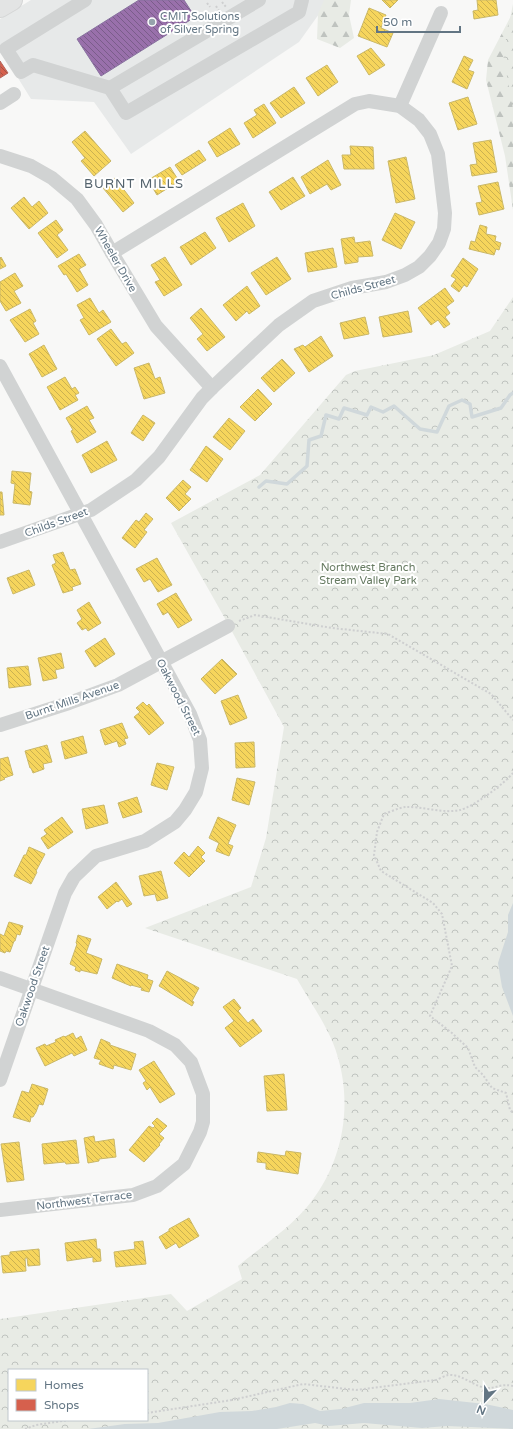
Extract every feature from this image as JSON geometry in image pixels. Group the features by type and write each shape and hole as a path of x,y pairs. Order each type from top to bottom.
{"highway":[{"path":"0,7 12,0"}],"street":[{"path":"85,0 3,44 21,72 33,65 110,88 126,113 299,12 302,0"},
{"path":"110,88 259,0"},
{"path":"400,106 441,13"},
{"path":"0,103 14,94"},
{"name":"Childs Street","path":"0,542 91,510 136,480 159,457 202,398 279,325 313,301 352,288 386,282 405,275 419,267 430,256 439,243 444,229 446,213 438,154 430,134 419,120 400,106 369,101 355,104 112,253"},
{"name":"Wheeler Drive","path":"0,156 31,166 52,178 77,199 96,224 156,326 212,388"},
{"name":"Oakwood Street","path":"0,366 190,714 200,740 202,768 196,792 185,810 174,822 145,840 96,856 74,877 65,893 0,1080"},
{"name":"Burnt Mills Avenue","path":"0,725 69,703 118,685 228,626"},
{"name":"Northwest Terrace","path":"0,978 149,1031 175,1045 191,1062 203,1094 203,1122 200,1132 184,1164 157,1186 133,1195 0,1210"}],"path":[{"path":"207,3 210,8"},
{"path":"228,626 255,615 332,628 388,634 491,694 513,720"},
{"path":"513,773 508,780 477,802 460,810 434,810 404,807 384,814 377,832 374,855 381,871 433,903 442,914 452,966 430,1016 468,1048 475,1067 492,1088 506,1094 510,1110 513,1113"},
{"path":"148,1413 232,1400 303,1384 356,1390 436,1380 448,1375 463,1378 484,1388 505,1384 513,1386"},
{"path":"26,1429 36,1425 62,1421"}],"shaded area":[{"path":"31,0 329,0 299,42 131,154 94,102 31,99 0,49 0,19"},
{"path":"513,903 513,1016 502,987 498,963 508,932 508,915"},
{"path":"439,1399 485,1404 513,1410 513,1429 447,1426 422,1428 364,1423 329,1426 315,1423 277,1429 88,1429 125,1424 158,1423 220,1412 252,1411 290,1403 303,1404 320,1411 341,1409 364,1403 410,1403"}],"green space":[{"path":"324,0 351,0 349,15 354,38 340,48 317,39 318,14"},
{"path":"513,4 513,109 503,54"},
{"path":"513,12 513,210 505,156 486,80 488,60"},
{"name":"Northwest Branch Stream Valley Park","path":"513,297 513,1429 0,1429 0,1319 171,1294 187,1311 242,1279 238,1266 295,1220 311,1202 323,1184 332,1166 339,1146 343,1126 343,1084 340,1063 333,1043 325,1027 297,979 145,928 251,887 266,838 284,727 171,523 260,475 346,375 355,371 434,355 490,331"}],"building: Homes":[{"path":"382,0 398,0 390,8"},
{"path":"477,0 496,0 498,15 474,19 473,11 478,10"},
{"path":"369,8 386,15 381,28 393,33 387,47 358,36"},
{"path":"371,48 385,65 369,75 357,56"},
{"path":"464,56 473,60 468,70 474,72 467,89 452,82"},
{"path":"327,65 338,82 318,96 306,78"},
{"path":"294,87 305,103 281,118 270,103"},
{"path":"468,97 477,124 458,130 449,103"},
{"path":"264,104 276,123 253,138 244,123 257,115 254,110"},
{"path":"230,128 240,144 217,157 208,142"},
{"path":"85,131 111,161 94,176 81,161 85,158 72,142"},
{"path":"491,140 497,172 472,176 470,165 477,164 473,143"},
{"path":"350,146 373,147 374,169 344,169 342,155 351,155"},
{"path":"199,150 206,160 182,175 175,165"},
{"path":"406,157 415,199 396,203 388,161"},
{"path":"328,160 341,185 331,190 327,184 310,194 301,177"},
{"path":"170,167 179,181 157,195 148,180"},
{"path":"293,177 305,196 281,210 269,192"},
{"path":"115,178 134,203 123,212 103,188"},
{"path":"498,182 504,209 479,215 476,203 482,202 478,186"},
{"path":"24,197 32,207 39,201 48,213 29,229 11,208"},
{"path":"243,203 255,226 229,242 216,218"},
{"path":"395,213 415,222 401,249 382,240"},
{"path":"56,220 63,230 57,235 68,250 57,258 38,233"},
{"path":"480,225 487,227 486,234 496,236 495,241 501,243 499,250 496,249 494,255 469,249 471,241 475,242"},
{"path":"205,232 216,248 191,265 180,247"},
{"path":"354,237 355,243 370,241 373,256 358,257 358,262 345,264 341,239"},
{"path":"333,248 337,267 308,272 305,253"},
{"path":"79,254 86,265 79,269 88,285 77,292 66,274 64,275 58,266"},
{"path":"1,257 6,266 0,269 0,258"},
{"path":"165,257 182,285 164,296 155,282 160,280 151,265"},
{"path":"277,257 291,279 266,295 251,273"},
{"path":"463,258 478,269 467,287 464,285 459,292 451,286 456,279 451,276"},
{"path":"15,273 23,286 14,291 21,303 6,311 0,301 0,282"},
{"path":"247,286 260,306 249,314 247,311 236,321 223,305"},
{"path":"445,288 454,301 446,307 450,313 445,317 450,324 444,328 438,320 431,325 418,308"},
{"path":"90,298 99,313 103,310 111,322 89,335 80,320 84,318 77,305"},
{"path":"201,308 225,337 207,351 197,339 203,334 190,318"},
{"path":"30,309 36,321 33,323 39,334 25,342 10,320"},
{"path":"408,311 412,332 383,337 379,317"},
{"path":"365,317 369,334 344,339 340,323"},
{"path":"111,329 122,344 126,342 134,353 116,366 97,339"},
{"path":"321,336 333,356 309,372 294,349 303,345 305,347"},
{"path":"44,345 57,369 42,377 29,354"},
{"path":"282,359 295,373 274,392 261,378"},
{"path":"149,363 155,379 160,377 165,393 144,399 134,368"},
{"path":"65,377 72,389 75,387 79,393 75,395 78,400 60,410 47,387"},
{"path":"258,389 272,404 255,421 240,407"},
{"path":"87,406 94,418 89,420 96,432 77,443 71,431 73,430 66,418"},
{"path":"143,415 155,423 143,441 131,433"},
{"path":"229,418 245,431 230,450 213,437"},
{"path":"107,441 117,460 91,473 82,455"},
{"path":"206,446 223,459 207,482 190,470"},
{"path":"12,471 31,473 29,491 32,492 30,505 13,503 15,484 11,483"},
{"path":"183,480 191,487 185,494 191,499 179,511 166,498"},
{"path":"0,492 2,492 4,515 0,515"},
{"path":"146,513 153,519 144,530 147,532 135,548 122,538 136,520 139,522"},
{"path":"63,552 70,570 75,569 81,584 72,587 73,590 63,593 52,565 56,563 53,555"},
{"path":"157,558 172,585 158,592 150,579 144,582 136,569"},
{"path":"29,570 35,585 13,594 7,578"},
{"path":"176,593 192,620 178,628 168,612 163,615 157,604"},
{"path":"89,602 101,623 88,631 86,628 82,630 77,623 82,619 77,610"},
{"path":"105,638 115,654 95,667 85,651"},
{"path":"61,653 64,668 55,670 57,678 43,681 38,658"},
{"path":"222,659 237,674 215,694 201,679"},
{"path":"28,666 31,685 9,688 7,668"},
{"path":"238,695 247,718 230,725 221,701"},
{"path":"143,702 147,706 149,704 164,723 149,735 134,717 140,712 136,708"},
{"path":"122,723 128,738 124,739 126,744 119,747 117,741 105,745 100,730"},
{"path":"83,736 87,753 65,759 61,742"},
{"path":"254,742 255,767 236,768 235,743"},
{"path":"47,745 52,762 43,764 44,769 33,773 25,751"},
{"path":"8,757 13,775 0,781 0,759"},
{"path":"157,763 174,767 167,790 151,785"},
{"path":"237,778 255,782 249,805 232,800"},
{"path":"137,797 142,812 123,818 118,803"},
{"path":"104,805 108,823 86,829 82,809"},
{"path":"62,817 73,832 48,849 41,838 47,834 44,830"},
{"path":"218,817 236,825 228,844 233,846 229,856 216,851 219,843 209,838"},
{"path":"198,846 205,853 201,857 205,861 189,877 174,863 184,852 189,857"},
{"path":"29,847 45,854 31,884 14,876"},
{"path":"161,871 168,898 157,901 155,894 144,896 139,876"},
{"path":"116,882 132,904 127,907 122,899 107,909 98,897"},
{"path":"9,922 23,926 20,935 17,934 10,952 6,951 5,953 0,951 0,934 4,936"},
{"path":"78,935 91,939 86,953 102,959 97,974 80,970 80,972 75,970 76,967 70,964 77,944"},
{"path":"117,964 148,975 147,979 153,981 149,992 141,990 142,988 131,986 112,978"},
{"path":"167,971 199,988 192,1001 194,1002 192,1006 159,986"},
{"path":"234,999 241,1008 238,1011 248,1023 253,1019 262,1031 240,1047 225,1028 234,1021 223,1007"},
{"path":"73,1033 76,1039 81,1036 87,1050 74,1056 72,1053 45,1066 36,1048 45,1044 46,1046 56,1042 55,1040"},
{"path":"101,1039 110,1043 110,1045 136,1054 131,1070 114,1065 113,1069 99,1064 101,1060 94,1058"},
{"path":"154,1061 175,1094 160,1103 150,1087 147,1090 143,1083 146,1081 139,1070"},
{"path":"284,1074 287,1110 267,1111 264,1076"},
{"path":"32,1084 48,1089 43,1105 39,1104 33,1117 31,1117 30,1122 13,1117 22,1091 29,1093"},
{"path":"157,1118 167,1126 159,1134 164,1138 159,1144 160,1145 144,1162 129,1150 149,1126 153,1128 155,1126 152,1123"},
{"path":"94,1136 95,1142 114,1139 116,1157 99,1159 99,1161 88,1163 84,1138"},
{"path":"76,1140 79,1163 66,1164 65,1162 44,1164 42,1144"},
{"path":"19,1142 24,1180 7,1182 1,1144"},
{"path":"286,1151 301,1153 298,1174 266,1169 266,1163 257,1162 258,1152 285,1156"},
{"path":"189,1218 199,1236 179,1248 176,1243 166,1249 159,1237 169,1231 169,1229"},
{"path":"96,1239 97,1249 100,1249 101,1261 93,1262 93,1257 67,1261 65,1243"},
{"path":"143,1241 146,1264 116,1267 114,1252 135,1249 134,1242"},
{"path":"39,1249 40,1265 28,1266 27,1258 25,1258 26,1271 3,1273 1,1256 10,1255 10,1252"}],"building: Shops":[{"path":"0,61 8,73 0,78"}],"building: Offices":[{"path":"139,0 184,0 195,17 101,76 77,39"}],"waterway":[{"path":"259,487 266,481 287,484 307,466 309,440 321,436 326,415 339,419 344,408 367,415 371,407 383,412 394,406 420,429 437,432 449,406 462,400 470,404 472,417 501,408 513,393"}],"place":[{"name":"CMIT Solutions of Silver Spring","path":"152,22"}],"district":[{"name":"BURNT MILLS","path":"134,183"}]}
